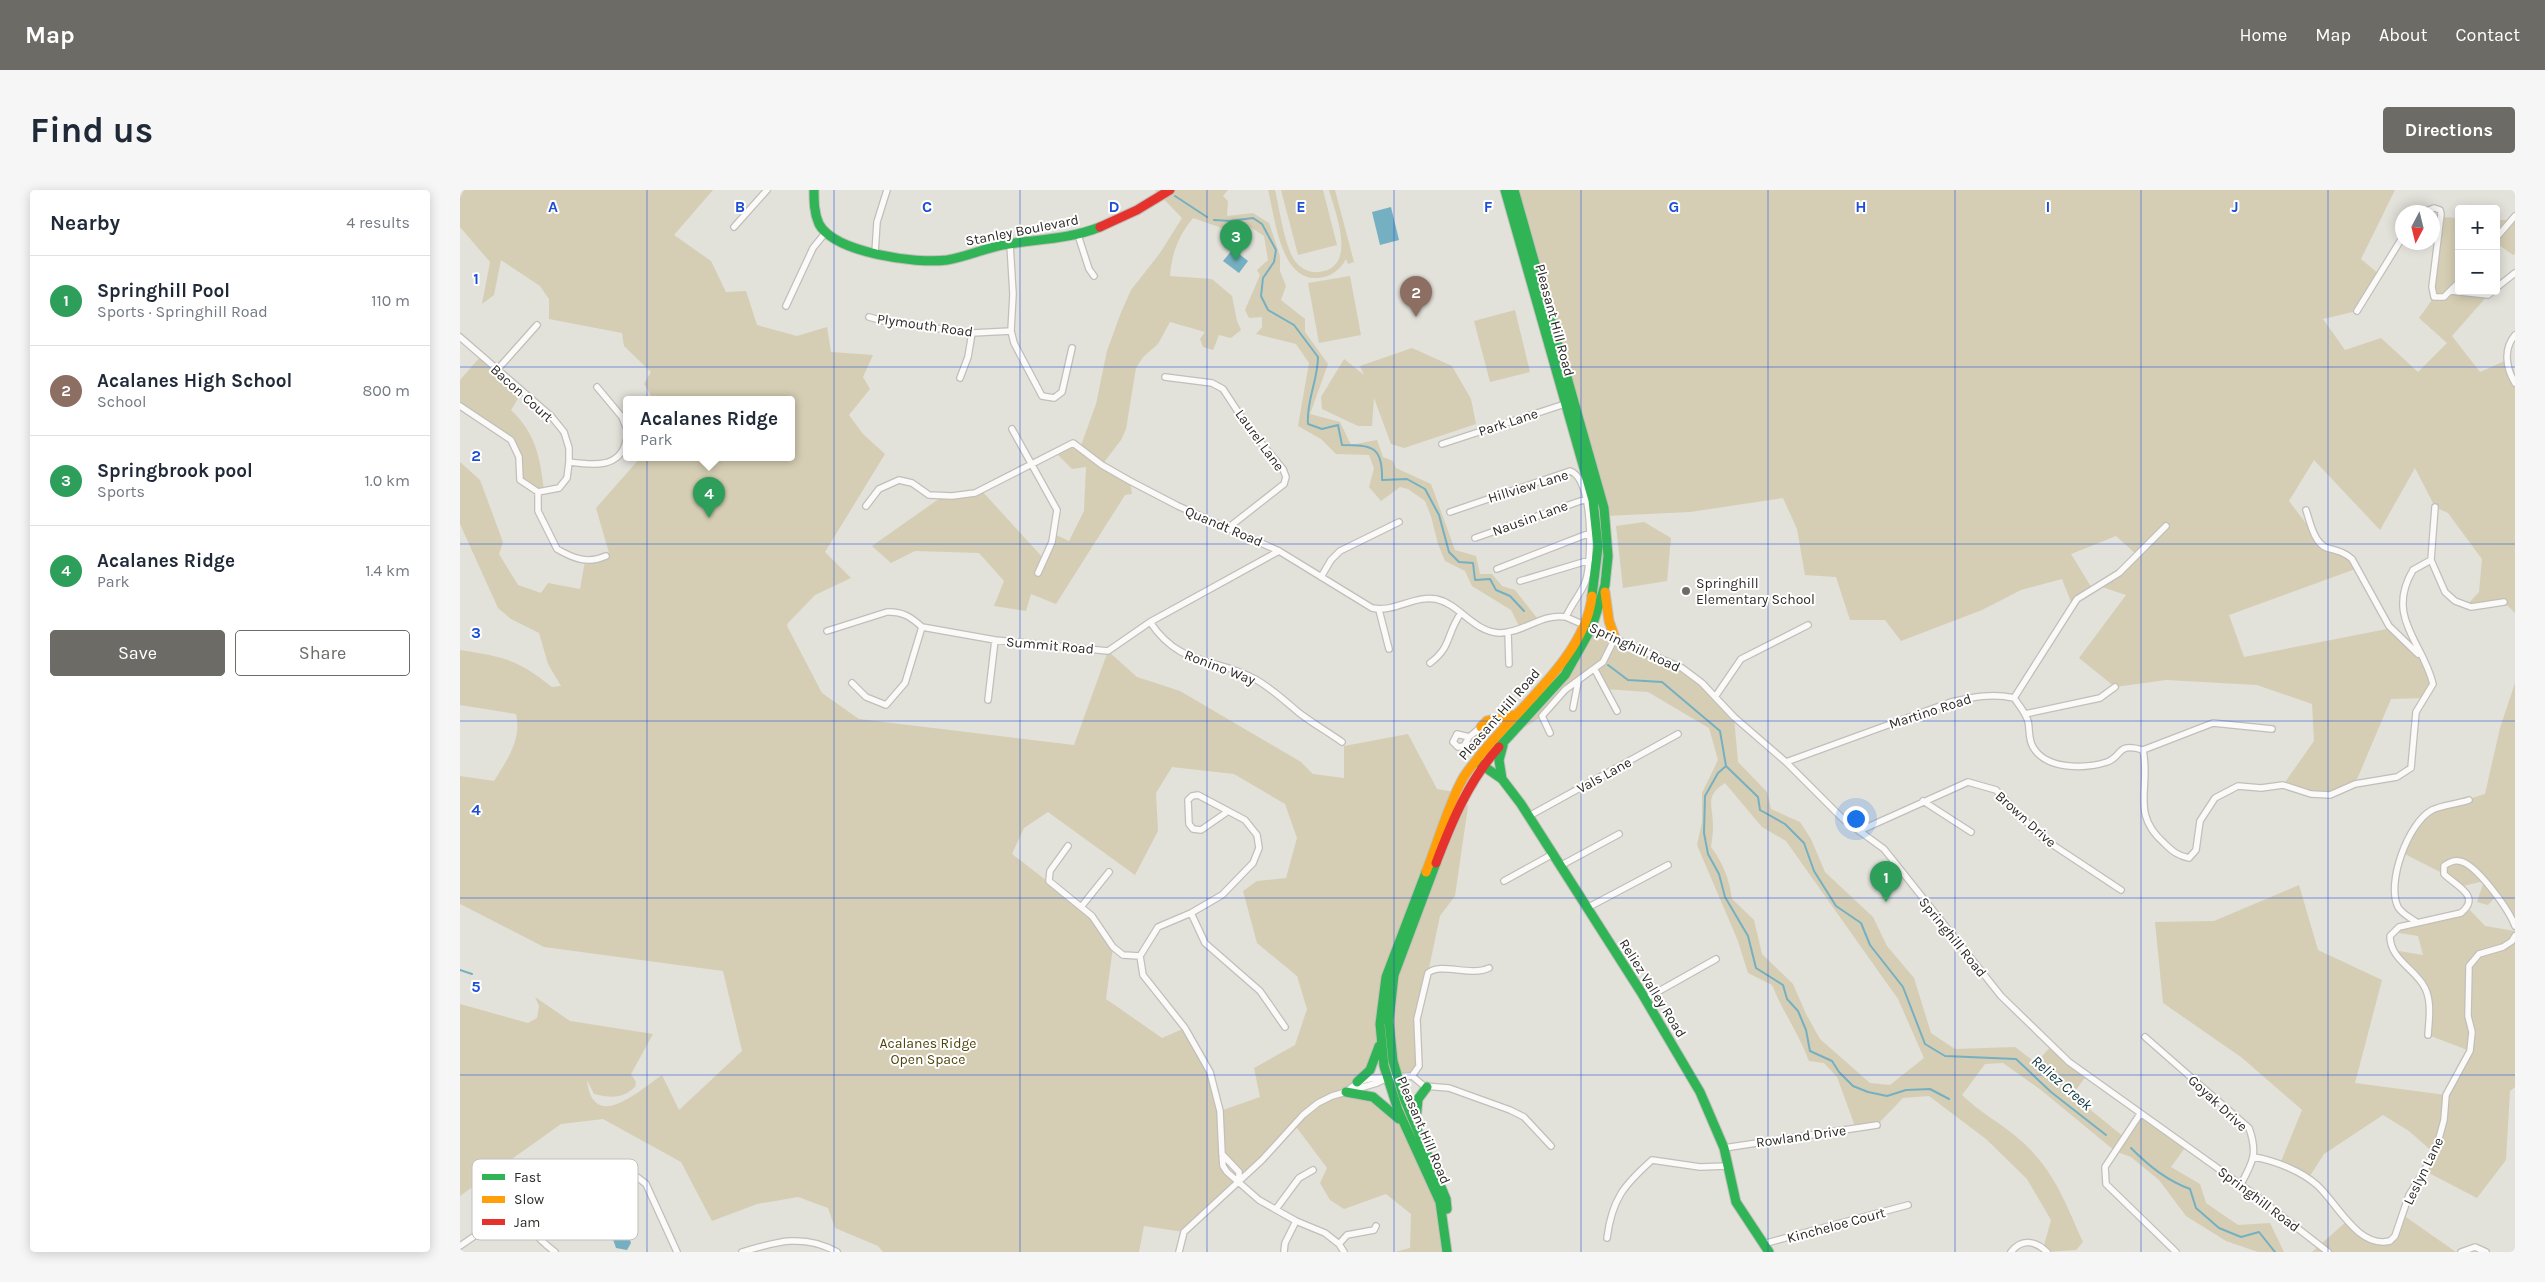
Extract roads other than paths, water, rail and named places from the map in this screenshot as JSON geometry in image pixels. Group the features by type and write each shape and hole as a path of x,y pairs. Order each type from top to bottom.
{"main road":[{"name":"Stanley Boulevard","path":"814,190 818,216 826,232 844,247 934,261 1010,244 1046,242 1078,235 1117,221 1170,190"},
{"path":"815,204 818,190"},
{"name":"Pleasant Hill Road","path":"1446,1252 1440,1202 1405,1126 1387,1078 1380,1041 1382,997 1390,964 1455,792 1475,761 1496,735 1547,682 1588,626 1596,579 1598,547 1597,522 1592,500 1505,190"},
{"name":"Pleasant Hill Road","path":"1451,1252 1446,1198 1397,1076 1390,1044 1389,1021 1394,975 1453,819 1483,766 1565,675 1605,585 1608,556 1607,524 1575,401 1514,190"},
{"path":"1605,585 1607,610 1616,638"},
{"path":"1481,727 1488,721 1516,714"},
{"path":"1481,727 1491,727 1496,735"},
{"path":"1502,779 1499,760 1504,742"},
{"name":"Reliez Valley Road","path":"1475,761 1502,779 1529,816 1645,999 1700,1092 1724,1148 1736,1202 1769,1252"},
{"path":"1357,1082 1370,1070 1380,1041"},
{"path":"1417,1128 1415,1111 1418,1098 1427,1086"},
{"path":"1346,1092 1366,1094 1379,1100 1405,1126"}],"street":[{"path":"734,227 767,190"},
{"path":"875,253 877,222 887,190"},
{"path":"2500,233 2515,216"},
{"path":"786,306 813,248 826,232"},
{"path":"1078,235 1089,269 1094,276"},
{"path":"1010,244 1013,294 1011,331 1017,350 1042,396 1054,398 1062,392 1072,348"},
{"path":"2357,311 2395,249"},
{"path":"2437,250 2432,287 2434,297 2444,297 2455,287"},
{"path":"2500,285 2515,273"},
{"name":"Plymouth Road","path":"869,317 887,322 972,334 1011,331"},
{"path":"496,370 537,325"},
{"path":"960,378 968,357 972,334"},
{"path":"2515,335 2509,341 2506,351 2510,375 2515,383"},
{"name":"Bacon Court","path":"460,337 551,416 564,432 569,448 570,462"},
{"name":"Laurel Lane","path":"1165,377 1212,383 1223,389 1248,427 1283,469 1286,477 1284,484 1228,528"},
{"path":"597,387 623,420"},
{"name":"Park Lane","path":"1442,444 1575,401"},
{"path":"460,406 511,440 519,457 520,480 538,492 559,488 567,478 570,462 604,465 617,458 623,450"},
{"path":"1012,429 1057,510 1057,520 1052,542 1038,573"},
{"name":"Quandt Road","path":"866,506 879,489 900,480 912,483 929,495 952,496 975,493 1074,443 1102,465 1130,481 1178,506 1279,550 1366,606 1379,610"},
{"name":"Hillview Lane","path":"1450,512 1570,471 1579,479 1586,499 1590,533 1590,560 1586,581 1566,617"},
{"path":"538,492 538,512 557,549 585,561 597,560 606,556"},
{"name":"Nausin Lane","path":"1475,538 1586,499"},
{"path":"2435,507 2431,560 2445,592 2455,601 2471,607 2504,602"},
{"path":"2306,510 2320,542 2326,547 2344,552 2352,559 2389,626 2423,658"},
{"path":"1321,577 1331,560 1340,551 1399,522"},
{"path":"2166,526 2119,573 2077,599 2014,698 2025,714 2033,747 2042,757 2062,766 2101,764 2110,761 2120,750 2132,747 2143,750 2213,723 2272,729"},
{"path":"1497,569 1590,533"},
{"name":"Summit Road","path":"922,627 995,640 1108,651 1150,622 1279,550"},
{"path":"1520,582 1590,560"},
{"path":"2143,750 2147,766 2143,808 2151,832 2177,856 2190,858 2196,850 2200,821 2215,798 2238,786 2261,788 2283,785 2311,794 2330,795 2355,784 2398,777 2411,768 2416,712 2433,684 2423,658 2407,629 2402,600 2413,570 2431,560"},
{"path":"1389,649 1379,610 1434,599 1443,601 1482,629 1508,632 1549,617 1566,617 1588,626"},
{"path":"827,631 887,612 897,611 910,617 922,627 905,682 886,705 866,697 852,683"},
{"path":"1430,663 1444,653 1450,631 1461,613"},
{"name":"Ronino Way","path":"1150,622 1161,638 1174,649 1190,658 1254,678 1342,742"},
{"path":"1715,697 1741,659 1808,625"},
{"name":"Springhill Road","path":"1588,626 1682,668 1702,683 1751,733 1786,762 1835,811 1884,849 2001,996 2069,1062 2241,1184 2328,1252"},
{"path":"1508,632 1509,664"},
{"path":"1550,733 1542,716 1565,690 1595,670 1603,662 1616,638"},
{"path":"988,700 995,640"},
{"path":"1595,670 1617,711"},
{"path":"1573,708 1578,682"},
{"path":"2025,714 2100,698 2115,687"},
{"name":"Martino Road","path":"1786,762 1951,702 1977,696 1999,695 2014,698"},
{"path":"1469,737 1481,727"},
{"name":"Vals Lane","path":"1529,816 1678,734"},
{"name":"Brown Drive","path":"1859,831 1968,782 1996,790 2041,837 2121,890"},
{"path":"1227,812 1201,830 1193,830 1189,824 1188,800 1192,796 1198,795 1245,820 1257,835 1259,848 1253,863 1222,895 1191,913 1158,927 1140,956 1143,975 1185,1028 1210,1072 1220,1111 1223,1166 1232,1179 1239,1181 1259,1200 1276,1210 1325,1233 1339,1244 1344,1252"},
{"path":"2416,922 2399,909 2397,903 2397,874 2404,843 2421,819 2433,810 2469,800"},
{"path":"1923,801 1971,832"},
{"path":"1560,866 1619,834"},
{"path":"1068,846 1050,871 1049,881 1092,916 1113,947 1123,955 1140,956"},
{"path":"1504,881 1553,854"},
{"path":"2428,1035 2430,1008 2427,992 2424,985 2398,958 2390,941 2392,932 2399,927 2461,913 2468,908 2470,900 2467,892 2444,874 2444,866 2447,863 2460,861 2497,895 2515,926"},
{"path":"1587,908 1668,864"},
{"path":"1081,907 1109,872"},
{"path":"1191,913 1205,943 1260,991 1285,1027"},
{"name":"Leslyn Lane","path":"2254,1157 2280,1164 2316,1184 2331,1198 2354,1229 2375,1242 2390,1242 2395,1236 2408,1195 2435,1153 2443,1128 2446,1095 2470,1051 2472,1041 2468,1016 2469,966 2479,954 2503,947 2512,941 2515,936"},
{"path":"1645,999 1716,959"},
{"path":"1412,1076 1419,1066 1417,1019 1428,973 1441,968 1479,973 1489,968"},
{"name":"Goyak Drive","path":"2144,1037 2248,1128 2254,1142 2254,1157"},
{"path":"1346,1092 1357,1082 1375,1077 1412,1076 1427,1086 1449,1088 1524,1117 1551,1146"},
{"path":"1179,1252 1184,1232 1239,1181 1310,1109 1332,1096 1376,1084 1387,1078"},
{"path":"2140,1114 2105,1167 2106,1184 2176,1252"},
{"name":"Rowland Drive","path":"1724,1148 1877,1125"},
{"path":"2241,1184 2254,1157"},
{"path":"1608,1238 1610,1216 1615,1203 1631,1178 1652,1160 1700,1167 1728,1166"},
{"path":"1276,1210 1299,1178 1313,1170"},
{"path":"638,1177 646,1184 677,1252"},
{"name":"Kincheloe Court","path":"1763,1244 1908,1205"},
{"path":"1284,1252 1285,1243 1296,1221"},
{"path":"1339,1244 1347,1235 1374,1230 1376,1226"},
{"path":"460,1246 472,1238"},
{"path":"540,1240 555,1252"},
{"path":"742,1252 781,1240 817,1242 837,1252"},
{"path":"2012,1252 2022,1243 2032,1242 2040,1245 2047,1252"},
{"path":"2461,1252 2475,1247 2486,1252"}],"water":[{"path":"1391,207 1399,240 1380,245 1372,212"},
{"path":"1233,249 1248,261 1239,273 1223,261"},
{"path":"613,1240 630,1240 631,1243 627,1250 616,1248"}],"waterway":[{"name":"Reliez Creek","path":"1175,196 1207,217"},
{"name":"Reliez Creek","path":"1214,220 1230,221 1253,218 1262,224 1276,250 1274,262 1263,278 1261,296 1268,310 1294,325 1318,357 1309,407 1308,424 1322,429 1338,425 1342,445 1368,447 1378,454 1382,469 1382,480 1407,479 1425,489 1439,515 1449,552 1459,562 1473,563 1475,580 1490,579 1496,590 1510,596 1524,611"},
{"name":"Reliez Creek","path":"1608,665 1628,680 1662,682 1720,731 1726,766 1758,797 1760,810 1785,824 1804,843 1814,871 1836,906 1861,923 1870,945 1903,987 1925,1044 1945,1056 2016,1059 2051,1092 2106,1135"},
{"path":"1726,766 1718,773 1705,796 1704,833 1708,854 1719,874 1725,897 1748,936 1756,968 1783,985 1787,999 1798,1011 1806,1030 1810,1051 1832,1061 1839,1072 1853,1086 1868,1092 1887,1096 1906,1090 1930,1089 1949,1099"},
{"path":"460,970 472,974"},
{"name":"Reliez Creek","path":"2131,1148 2158,1172 2190,1189 2196,1208 2219,1228 2241,1237 2259,1232 2275,1252"}],"place":[{"name":"Springbrook pool","path":"1236,261"},
{"name":"Acalanes High School","path":"1416,317"},
{"name":"Acalanes Ridge","path":"709,518"},
{"name":"Springhill Elementary School","path":"1686,591"},
{"name":"Springhill Pool","path":"1886,902"}],"park label":[{"name":"Acalanes Ridge Open Space","path":"928,1052"}]}
